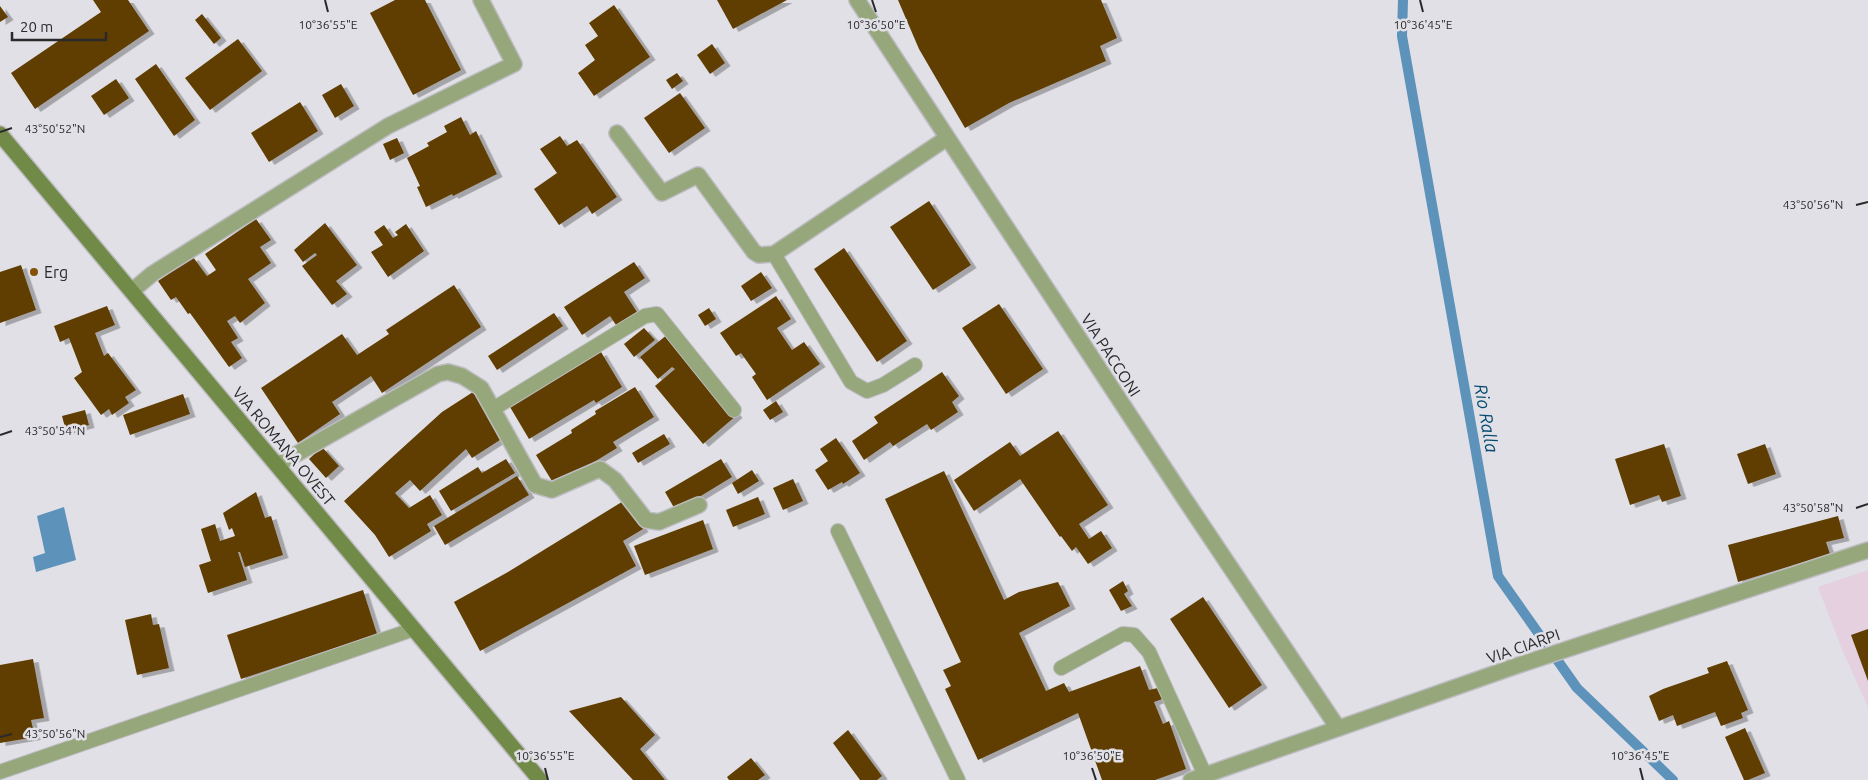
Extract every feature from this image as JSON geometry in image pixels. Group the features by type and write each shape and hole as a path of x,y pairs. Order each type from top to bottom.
{"street":[{"path":"132,291 152,274 388,126 514,64 481,0"},
{"name":"VIA PACCONI","path":"857,0 1338,728"},
{"path":"617,133 662,193 698,175 754,252 759,255 774,254 947,138"},
{"name":"VIA ROMANA OVEST","path":"0,134 540,780"},
{"path":"276,465 438,374 448,372 462,376 481,388 536,485 552,490 600,469 615,480 646,520 659,522 699,505"},
{"name":"VIA CIARPI","path":"1198,778 1516,666 1868,550"}],"lane":[{"path":"774,254 851,382 867,390 883,386 915,365"},
{"path":"493,410 645,316 658,314 734,410"},
{"path":"838,531 958,780"},
{"path":"0,772 414,629"},
{"path":"1061,668 1123,634 1134,635 1149,652 1198,778"}],"shaded area":[{"path":"1868,570 1868,707 1841,647 1818,587"}],"water":[{"path":"64,507 76,560 36,572 33,557 45,553 37,516"}],"building":[{"path":"93,0 128,0 149,31 35,109 11,73 101,12"},
{"path":"395,0 425,0 461,70 413,95 370,13"},
{"path":"717,0 787,0 733,29"},
{"path":"898,0 1101,0 1117,38 1100,46 1106,61 1009,103 965,128 919,49"},
{"path":"614,5 650,57 594,96 578,73 595,60 585,45 598,36 589,23"},
{"path":"0,6 8,17 0,22"},
{"path":"202,14 221,38 214,44 195,20"},
{"path":"238,39 262,71 210,110 185,78"},
{"path":"712,44 725,63 710,74 697,55"},
{"path":"156,64 195,120 174,136 135,79"},
{"path":"677,73 683,81 672,89 666,80"},
{"path":"116,79 129,98 104,115 91,96"},
{"path":"341,84 354,106 335,118 322,95"},
{"path":"680,93 705,128 669,153 644,118"},
{"path":"300,102 318,131 269,162 251,133"},
{"path":"461,117 470,135 476,131 497,174 426,207 417,187 420,186 407,158 429,146 427,143 447,132 444,126"},
{"path":"560,136 567,146 577,140 617,197 592,214 587,206 559,225 534,189 557,173 540,149"},
{"path":"397,138 404,153 390,160 383,144"},
{"path":"929,201 971,265 933,290 890,227"},
{"path":"256,219 271,240 260,247 271,263 248,279 265,303 240,323 235,316 227,321 238,338 231,342 242,358 229,367 190,313 188,314 176,297 171,300 158,281 193,257 207,276 216,270 205,254"},
{"path":"325,223 357,265 336,281 347,294 332,305 302,266 317,255 315,253 303,262 294,250"},
{"path":"406,224 424,251 388,277 371,252 383,245 374,232 384,225 393,238 398,235 395,232"},
{"path":"844,248 907,341 877,362 814,269"},
{"path":"634,262 645,278 624,292 637,312 616,325 610,316 582,335 564,307"},
{"path":"21,265 36,310 0,323 0,272"},
{"path":"761,272 772,288 751,301 741,286"},
{"path":"454,285 481,327 382,393 371,376 332,402 340,414 298,443 261,388 342,334 357,355 389,334 386,330"},
{"path":"776,296 791,319 777,328 792,350 804,342 820,364 767,400 752,377 756,374 741,353 736,356 720,333"},
{"path":"999,304 1043,369 1006,394 962,328"},
{"path":"107,306 115,325 95,333 104,356 108,353 136,390 125,397 129,403 112,415 109,409 101,415 74,378 82,372 69,338 60,342 54,326"},
{"path":"709,308 716,319 705,326 698,315"},
{"path":"554,313 563,326 497,370 488,356"},
{"path":"644,328 655,340 634,357 624,344"},
{"path":"674,329 737,415 703,444 655,386 675,369 672,367 658,379 640,357"},
{"path":"601,352 622,387 596,403 594,400 529,439 510,407"},
{"path":"942,372 959,396 952,402 958,412 931,430 927,424 893,446 890,442 864,460 852,441 878,423 874,417"},
{"path":"635,387 654,417 613,442 617,448 555,486 536,455 572,433 571,430 596,414 595,411"},
{"path":"473,392 503,438 472,458 466,449 420,491 410,480 395,493 409,508 430,495 442,515 427,524 431,531 389,557 375,535 344,501 442,412"},
{"path":"183,394 190,414 130,435 123,415"},
{"path":"776,401 783,412 770,420 763,410"},
{"path":"85,410 89,425 66,431 62,416"},
{"path":"1058,431 1108,505 1079,524 1089,539 1101,531 1112,548 1088,564 1076,547 1072,551 1060,537 1020,479 974,511 954,480 1010,442 1020,456"},
{"path":"664,434 670,444 638,463 632,453"},
{"path":"836,438 860,473 843,484 842,482 828,490 815,470 828,461 820,449"},
{"path":"1664,444 1681,496 1662,502 1659,495 1630,505 1615,459"},
{"path":"1765,444 1776,474 1748,484 1737,454"},
{"path":"322,447 339,466 326,478 309,459"},
{"path":"506,459 515,473 451,511 439,491 478,467 482,473"},
{"path":"721,459 732,477 676,511 665,492"},
{"path":"752,470 759,481 738,494 732,483"},
{"path":"944,471 1004,600 1019,592 1058,582 1070,606 1019,633 1046,691 1064,683 1069,692 1140,666 1149,690 1162,687 1165,698 1154,702 1163,724 1169,721 1186,769 1155,780 1102,780 1078,713 978,760 945,689 951,686 943,670 961,662 885,499"},
{"path":"517,476 529,495 445,545 434,526"},
{"path":"793,479 803,501 783,510 773,488"},
{"path":"256,492 265,518 271,516 283,555 245,567 240,552 238,552 247,580 208,593 199,565 211,561 201,529 215,524 220,541 235,536 232,528 229,530 223,513"},
{"path":"758,497 765,514 733,527 726,510"},
{"path":"625,500 643,529 623,541 636,566 480,651 454,602 508,572"},
{"path":"1838,516 1844,538 1826,542 1830,554 1738,582 1728,545"},
{"path":"703,520 713,549 645,575 634,546"},
{"path":"1123,581 1128,591 1124,594 1132,606 1121,611 1109,590"},
{"path":"363,590 377,634 241,679 227,635"},
{"path":"1203,597 1262,685 1229,708 1170,619"},
{"path":"151,614 153,625 159,624 169,668 137,675 125,620"},
{"path":"1868,629 1868,681 1851,635"},
{"path":"33,659 44,718 31,720 35,737 0,743 0,665"},
{"path":"1727,661 1748,710 1741,713 1743,718 1721,726 1715,712 1677,726 1673,715 1659,721 1649,696 1663,689 1709,673 1707,668"},
{"path":"621,697 655,735 640,749 665,780 633,780 569,711"},
{"path":"1745,728 1765,773 1748,780 1744,780 1725,737"},
{"path":"848,730 882,776 877,780 860,780 833,743"},
{"path":"751,758 765,775 758,780 729,780 727,777"}],"waterway":[{"name":"Rio Ralla","path":"1403,0 1402,36 1498,576 1577,688 1673,780"}],"place":[{"name":"Erg","path":"34,272"}]}
